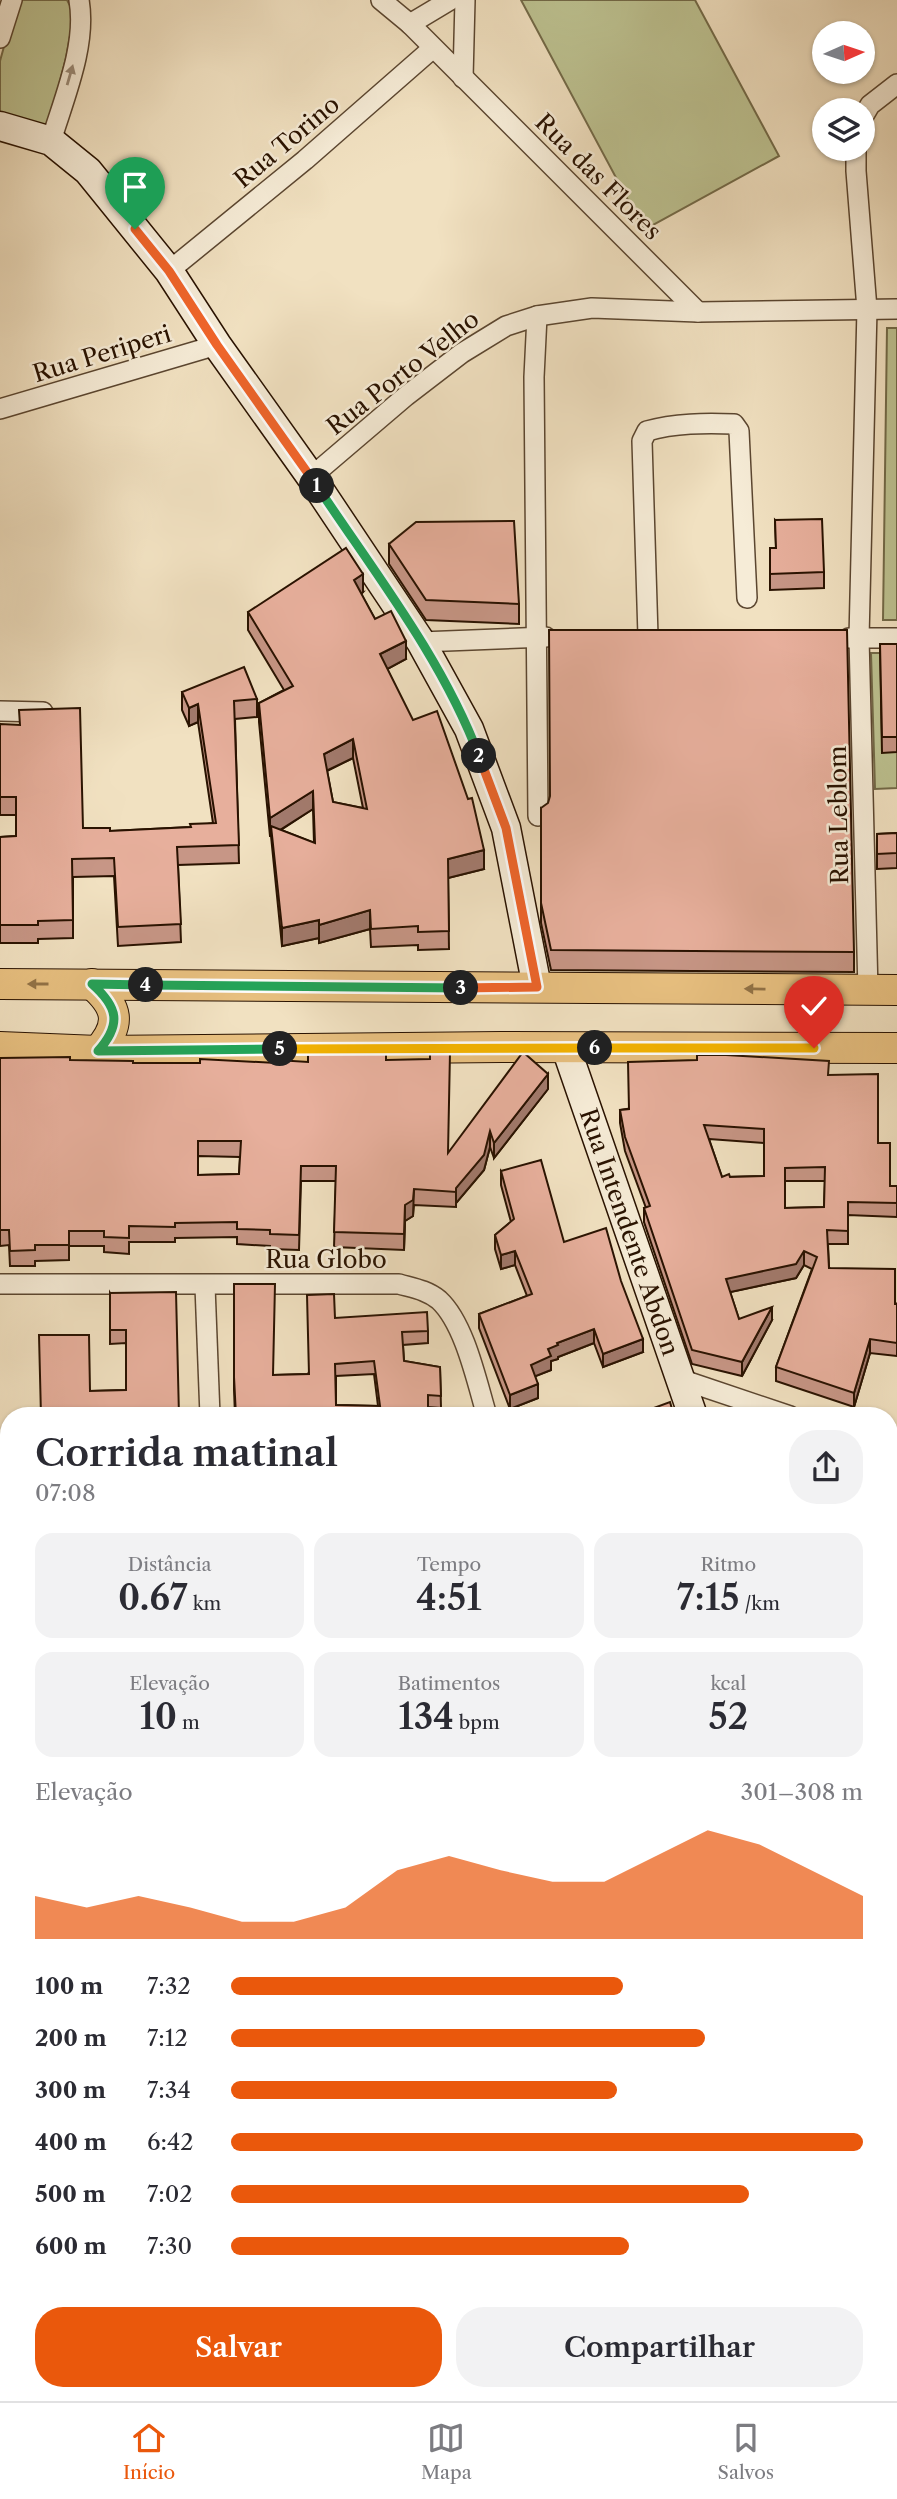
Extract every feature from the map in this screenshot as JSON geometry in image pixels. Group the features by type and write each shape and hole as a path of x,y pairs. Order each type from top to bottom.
{"main road":[{"path":"0,984 882,990"},
{"path":"92,984 105,996 113,1010 115,1023 109,1039 98,1051"},
{"path":"0,1047 98,1051 897,1048"}],"street":[{"path":"0,37 12,0"},
{"path":"51,141 82,35 79,0"},
{"name":"Rua das Flores","path":"381,0 410,24 698,312"},
{"path":"410,24 450,0"},
{"path":"463,78 465,0"},
{"name":"Rua Torino","path":"169,271 305,160 433,48"},
{"path":"875,101 897,84"},
{"path":"0,126 51,141 88,171 169,271 421,642 468,729 506,828 537,987"},
{"name":"Rua Leblom","path":"856,161 867,309 859,638 882,990"},
{"name":"Rua Porto Velho","path":"311,477 462,352 506,326 537,316 592,308 698,312 897,309"},
{"path":"537,316 534,377 538,816"},
{"name":"Rua Periperi","path":"0,409 217,345"},
{"path":"648,636 642,440 647,431 674,426 714,424 734,424 739,431 747,598"},
{"path":"421,642 560,636"},
{"path":"833,638 897,638"},
{"path":"0,712 66,713"},
{"name":"Rua Intendente Abdon","path":"566,1048 690,1407"},
{"name":"Rua Globo","path":"0,1284 398,1284 423,1290 440,1301 456,1324 484,1407"},
{"path":"205,1286 210,1407"},
{"path":"680,1379 763,1407"}],"green space":[{"path":"21,0 67,0 74,13 66,58 46,135 0,122 0,61 10,25"},
{"path":"521,0 695,0 779,156 644,230"},
{"path":"887,328 897,328 897,620 883,620"},
{"path":"871,653 897,653 897,788 875,789"}],"building":[{"path":"822,519 824,572 770,574 770,548 776,548 775,520"},
{"path":"514,521 519,604 426,600 389,544 416,522"},
{"path":"346,548 363,574 354,580 375,619 391,611 406,641 380,654 413,720 437,711 468,799 472,798 484,850 448,859 449,931 418,932 418,926 371,929 370,910 319,925 319,920 282,928 271,826 315,843 313,791 270,818 259,703 293,686 248,612","holes":["353,739 367,809 333,802 324,754"]},
{"path":"549,630 847,630 854,952 551,950 541,903 541,808 548,803 550,796"},
{"path":"880,644 897,644 897,737 882,737"},
{"path":"244,667 257,699 234,701 239,845 177,847 181,924 118,927 114,858 72,859 73,920 38,921 38,925 0,925 0,837 16,836 16,797 0,797 0,724 20,725 19,710 80,708 83,828 110,828 110,831 191,827 190,824 216,823 198,704 189,708 182,692"},
{"path":"897,833 897,853 877,854 877,834"},
{"path":"430,1052 450,1052 448,1153 523,1052 548,1074 494,1143 490,1131 484,1155 456,1188 456,1192 414,1189 413,1200 405,1205 404,1234 334,1232 336,1166 301,1166 299,1235 270,1234 270,1230 237,1229 237,1222 175,1223 175,1227 129,1226 129,1238 104,1237 104,1231 69,1231 69,1245 35,1245 35,1250 10,1251 9,1230 0,1230 0,1058 70,1057 70,1060 133,1063 200,1063 200,1059 276,1063 277,1060 308,1062 308,1053 386,1054 386,1060 430,1059","holes":["198,1141 241,1141 239,1174 198,1175"]},
{"path":"697,1055 726,1055 829,1061 828,1075 878,1074 878,1143 890,1143 890,1186 897,1186 897,1203 848,1202 848,1231 827,1230 829,1268 895,1269 897,1343 870,1339 854,1393 776,1367 817,1257 804,1251 796,1264 726,1279 739,1319 772,1307 742,1362 692,1350 644,1208 650,1206 625,1137 620,1110 629,1109 628,1062 697,1060","holes":["704,1125 764,1129 764,1176 730,1177 729,1174 722,1177","825,1167 824,1207 785,1208 785,1168"]},
{"path":"541,1160 564,1242 606,1228 621,1281 643,1339 603,1354 594,1329 557,1343 558,1345 548,1349 551,1356 531,1365 538,1384 510,1395 479,1314 532,1294 515,1251 501,1255 495,1235 514,1219 501,1171"},
{"path":"234,1284 275,1284 273,1375 309,1374 307,1295 334,1294 335,1318 427,1312 428,1331 402,1332 404,1361 440,1367 441,1396 428,1395 428,1407 236,1407","holes":["374,1361 380,1406 336,1405 335,1364"]},
{"path":"176,1292 179,1407 41,1407 39,1335 89,1335 90,1391 126,1390 126,1330 110,1330 110,1293"},
{"path":"670,1402 671,1407 656,1407"}],"route":[{"path":"135,229 169,271 421,642 468,729 506,828 537,987 92,984 105,996 113,1010 115,1023 109,1039 98,1051 501,1047 814,1048"}]}
